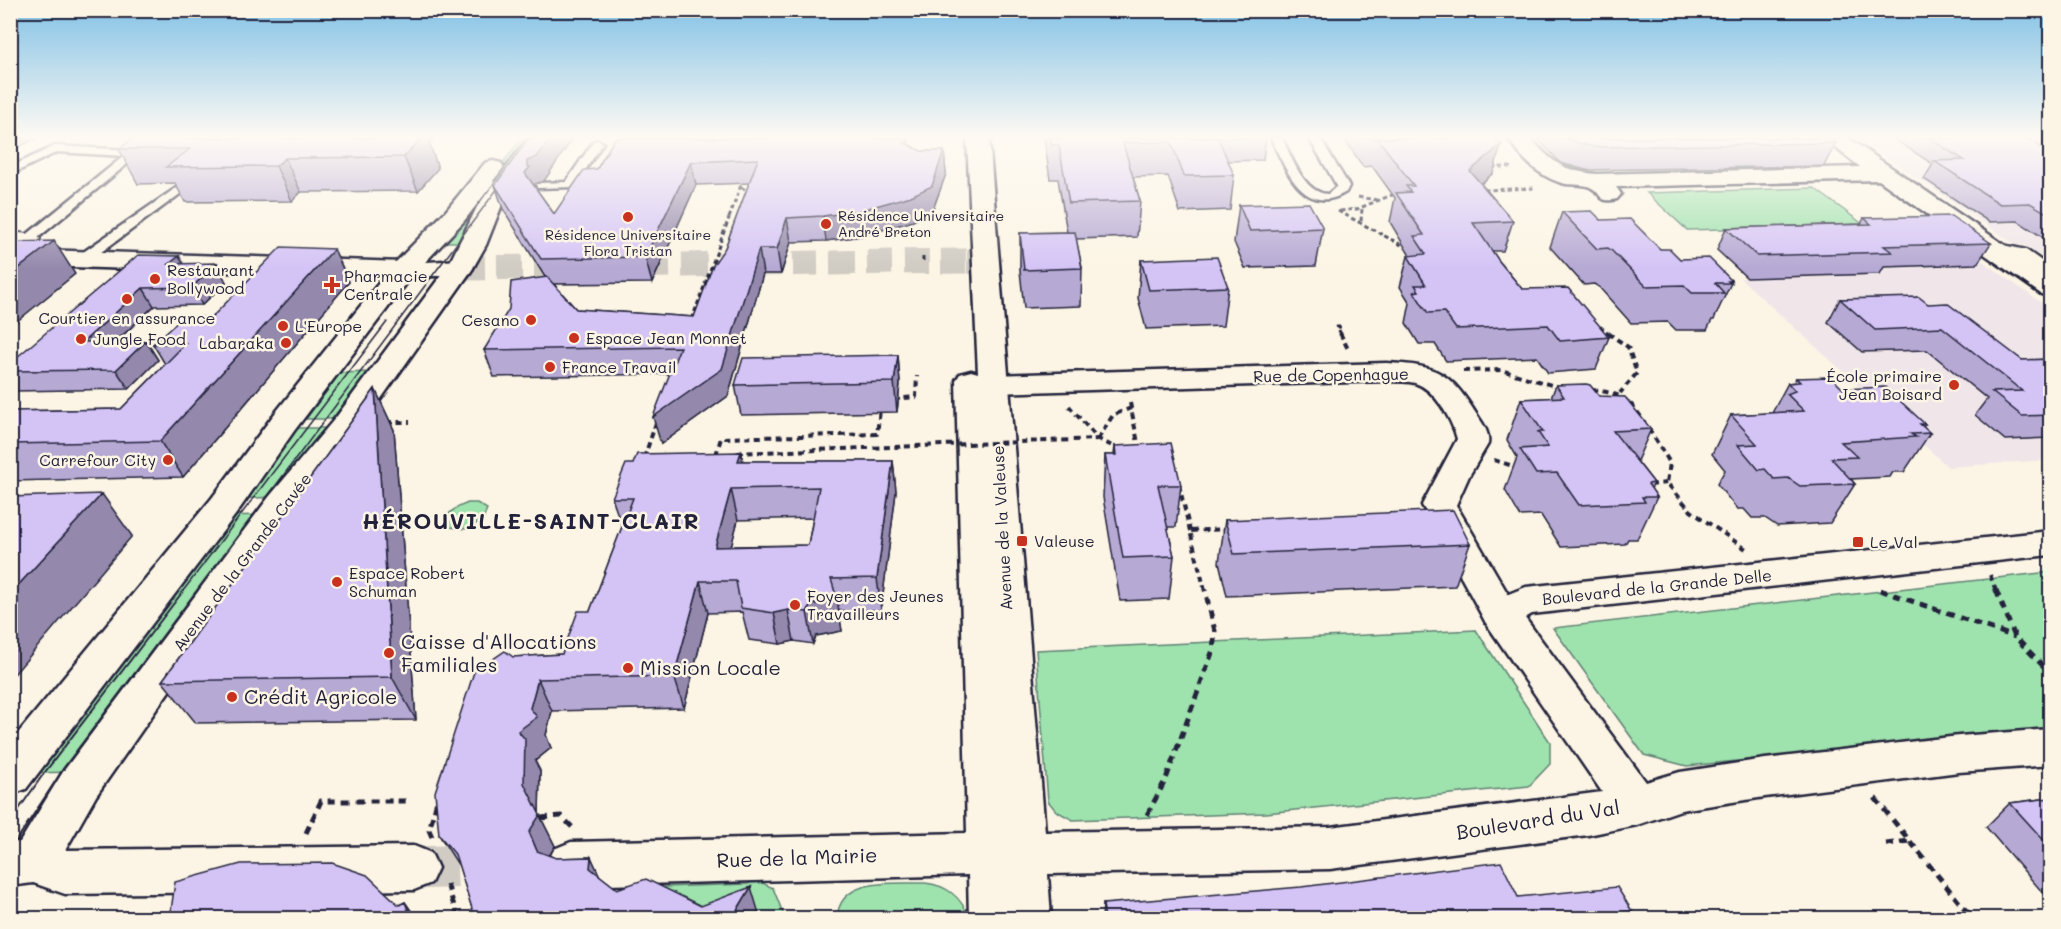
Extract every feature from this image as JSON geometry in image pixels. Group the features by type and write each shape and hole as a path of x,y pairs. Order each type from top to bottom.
{"street":[{"path":"10,776 224,506 283,424 403,270 455,216 482,181"},
{"name":"Avenue de la Grande Cavée","path":"22,863 281,505 348,423 460,268 473,245 489,207 508,181"},
{"name":"Avenue de la Valeuse","path":"972,181 1006,854 993,918"},
{"path":"1581,181 1603,188 1711,181"},
{"path":"1855,181 1874,187 1928,225"},
{"path":"1895,181 2050,288"},
{"path":"10,255 403,270 460,268"},
{"path":"108,283 135,260"},
{"name":"Rue de Copenhague","path":"982,379 1386,372 1413,373 1429,378 1444,388 1473,438 1471,446 1450,476 1439,505 1500,613"},
{"name":"Boulevard de la Grande Delle","path":"1500,613 1526,601 2050,543"},
{"path":"1500,613 1637,805"},
{"name":"Boulevard du Val","path":"1006,854 1330,848 1520,825 1637,805 1680,791 1850,767 2050,747"},
{"name":"Rue de la Mairie","path":"573,846 1006,854"},
{"name":"Avenue de la Valeuse","path":"1006,854 1027,918"},
{"path":"22,863 65,872 92,873 430,861"}],"lane":[{"path":"10,255 20,238 96,181"},
{"path":"540,186 570,185 572,181"},
{"path":"1300,181 1304,188 1318,196 1335,196 1342,190 1340,181"},
{"path":"84,258 176,192"},
{"path":"1988,245 2021,253 2050,272"}],"path":[{"path":"689,328 743,181"},
{"path":"741,187 755,196"},
{"path":"1476,190 1543,188"},
{"path":"1383,195 1404,192"},
{"path":"1361,221 1362,208"},
{"path":"1338,211 1361,221 1397,245 1413,250"},
{"path":"1588,320 1598,324 1628,347 1637,373 1620,393"},
{"path":"1429,378 1447,372 1501,370 1569,388"},
{"path":"893,399 916,398 917,376"},
{"path":"1589,390 1620,393 1636,408 1670,463 1667,483 1690,511 1748,550"},
{"path":"716,455 721,438 877,434 881,400"},
{"path":"1067,404 1098,439 1124,452"},
{"path":"1098,439 1113,415 1131,405 1140,450"},
{"path":"641,466 659,412"},
{"path":"380,422 410,422"},
{"path":"736,453 1098,439"},
{"path":"705,457 724,454"},
{"path":"1646,485 1667,483"},
{"path":"1143,823 1167,779 1214,650 1215,631 1179,484"},
{"path":"1190,531 1235,528"},
{"path":"1989,574 2015,638 2050,673"},
{"path":"1869,587 2015,638"},
{"path":"1850,767 1972,918"},
{"path":"438,797 429,830 430,861 458,918"},
{"path":"303,839 321,801 411,801"},
{"path":"541,818 561,816 573,846"},
{"path":"1886,844 1910,841"}],"shaded area":[{"path":"1921,181 2050,181 2050,262 2024,245 2016,245"},
{"name":"École primaire Jean Boisard","path":"1946,235 2050,309 2050,460 1948,467 1740,278 1746,278 1717,250 1845,246"}],"green space":[{"path":"488,181 506,181 470,242 436,242 460,218"},
{"path":"1814,188 1864,225 1687,230 1647,193"},
{"path":"368,372 332,419 306,419 340,373"},
{"path":"286,428 338,428 273,497 237,499"},
{"path":"468,503 477,503 487,509 483,520 466,529 450,527 446,523 448,515"},
{"path":"268,515 81,772 24,773 223,516"},
{"path":"2050,572 2050,730 1687,766 1644,755 1553,628"},
{"path":"1476,630 1550,742 1550,764 1529,786 1266,813 1073,820 1056,811 1048,801 1036,650"},
{"path":"754,879 773,888 785,918 755,918 605,889 748,884"},
{"path":"884,883 925,883 940,886 953,894 962,904 969,918 837,918 840,904 858,889"}],"building":[{"path":"498,181 531,181 554,214 576,181 682,181 645,257 541,259 495,185"},
{"path":"750,181 934,181 932,186 911,196 858,211 787,218 777,249 759,249 722,369 653,417 680,347 484,350 509,309 511,282 547,277 576,309 694,317 713,265 725,248"},
{"path":"1065,181 1134,181 1140,201 1069,203"},
{"path":"1410,181 1479,181 1513,221 1473,223 1522,289 1568,288 1609,337 1560,341 1548,325 1456,329 1444,312 1428,313 1414,292 1419,291 1415,285 1426,285 1408,256 1426,254 1414,236 1424,235 1396,193 1411,192 1406,186 1414,186"},
{"path":"1965,181 2050,181 2050,215 2030,203 2000,204"},
{"path":"1309,203 1323,228 1250,231 1239,205"},
{"path":"1592,211 1601,220 1630,219 1660,249 1670,249 1680,259 1709,258 1732,281 1728,281 1731,283 1715,283 1724,293 1692,293 1684,285 1646,286 1612,251 1608,248 1597,249 1562,212"},
{"path":"1951,216 1991,243 1884,246 1892,252 1757,256 1726,228 1871,224 1864,218"},
{"path":"1075,232 1082,268 1024,270 1020,233"},
{"path":"54,241 10,275 10,242"},
{"path":"281,247 334,249 160,441 10,444 10,411 121,409 186,343 153,344 182,318 212,317"},
{"path":"138,255 179,256 169,264 217,263 192,287 143,288 83,342 146,341 116,370 10,371 10,363"},
{"path":"1217,257 1228,287 1149,290 1141,260"},
{"path":"1919,297 1928,304 1947,303 2022,360 2050,359 2050,415 2022,416 1992,392 2022,391 1942,327 1875,330 1840,299"},
{"path":"898,355 894,382 735,385 743,358"},
{"path":"1831,377 1843,389 1885,387 1925,424 1920,424 1930,433 1911,434 1916,437 1841,442 1857,457 1831,458 1855,484 1800,486 1788,478 1774,479 1765,469 1759,470 1738,445 1757,444 1731,415 1804,411 1787,394 1795,391 1788,383 1800,382 1796,378"},
{"path":"1556,385 1590,385 1599,396 1625,397 1651,429 1613,431 1654,483 1648,484 1657,497 1642,497 1645,502 1579,505 1557,473 1536,474 1520,449 1548,447 1538,432 1543,432 1521,399 1564,397"},
{"path":"375,389 392,677 162,681"},
{"path":"1171,443 1181,485 1158,485 1174,556 1123,558 1105,455 1116,455 1115,446"},
{"path":"741,452 738,461 893,461 877,578 831,579 837,599 811,605 807,612 788,610 774,613 741,608 736,581 700,581 674,676 538,679 530,708 537,717 518,731 525,739 524,783 540,815 529,832 537,851 556,858 591,857 590,868 617,889 646,879 701,906 751,887 736,912 745,918 475,918 455,854 439,835 435,792 474,672 505,651 513,657 562,654 578,611 590,611 633,498 612,498 626,464 633,464 637,454","holes":["819,487 808,545 715,547 731,489"]},
{"path":"102,494 10,594 10,497"},
{"path":"1453,510 1470,544 1234,554 1225,520"},
{"path":"2050,798 2050,847 2010,803"},
{"path":"1501,862 1518,897 1617,887 1632,911 1571,918 1105,918 1103,904 1301,887"},
{"path":"332,863 367,875 399,905 405,902 411,918 309,918 312,916 170,918 175,882 241,864"}],"tunnel":[{"path":"460,268 967,261"},
{"path":"967,261 986,261"},
{"path":"414,868 502,865"}],"tram line":[{"path":"197,591 503,181"},
{"path":"183,591 387,322"},
{"path":"10,822 42,776 184,590"},
{"path":"10,850 63,770 198,590"}],"place":[{"name":"Résidence Universitaire Flora Tristan","path":"628,217"},
{"name":"Résidence Universitaire André Breton","path":"826,224"},
{"name":"Restaurant Bollywood","path":"155,279"},
{"name":"Pharmacie Centrale","path":"332,285"},
{"name":"Courtier en assurance","path":"127,299"},
{"name":"Cesano","path":"531,320"},
{"name":"L'Europe","path":"283,326"},
{"name":"Espace Jean Monnet","path":"574,338"},
{"name":"Jungle Food","path":"81,339"},
{"name":"Labaraka","path":"286,343"},
{"name":"France Travail","path":"550,367"},
{"name":"École primaire Jean Boisard","path":"1954,385"},
{"name":"Carrefour City","path":"168,460"},
{"name":"Valeuse","path":"1022,541"},
{"name":"Le Val","path":"1858,542"},
{"name":"Espace Robert Schuman","path":"337,582"},
{"name":"Foyer des Jeunes Travailleurs","path":"795,605"},
{"name":"Caisse d'Allocations Familiales","path":"389,653"},
{"name":"Mission Locale","path":"628,668"},
{"name":"Crédit Agricole","path":"232,697"}],"district":[{"name":"HÉROUVILLE-SAINT-CLAIR","path":"531,521"}]}
